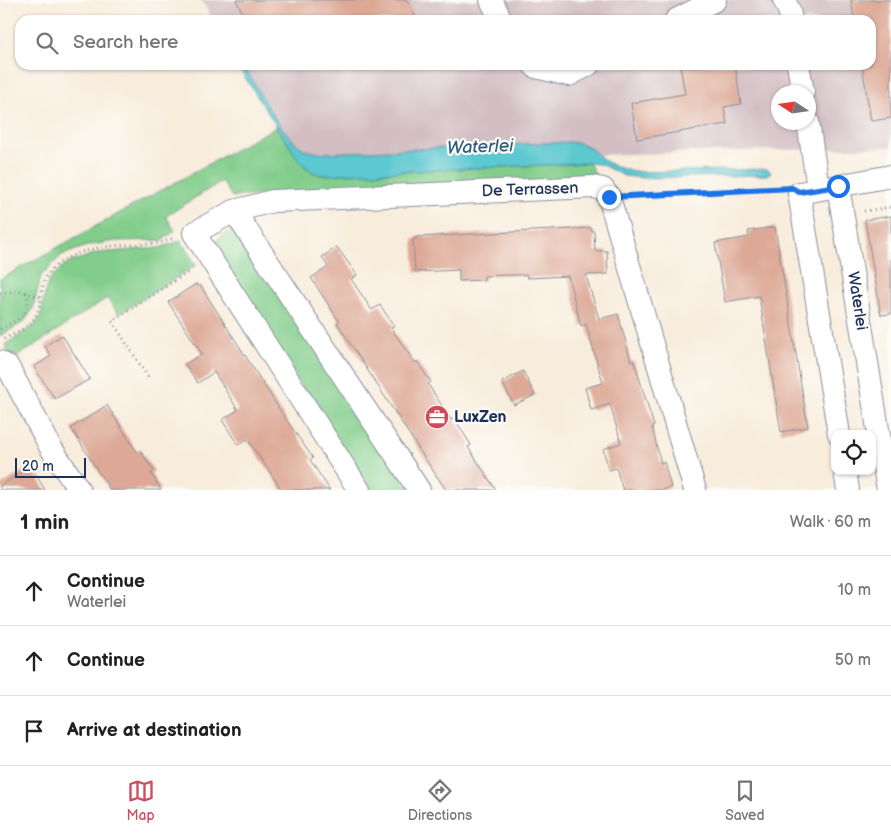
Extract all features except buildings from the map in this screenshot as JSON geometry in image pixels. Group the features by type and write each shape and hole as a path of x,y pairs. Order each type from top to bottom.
{"street":[{"path":"491,0 498,15"},
{"path":"686,15 715,0"},
{"path":"784,0 790,15"},
{"path":"545,70 569,75 578,70"},
{"path":"799,70 802,85"},
{"path":"809,130 818,189 839,430"},
{"path":"818,189 891,176"},
{"name":"De Terrassen","path":"194,233 234,211 273,201 593,187 603,189 609,197"},
{"name":"Waterlei","path":"818,189 888,490"},
{"path":"609,197 695,490"},
{"path":"234,211 419,490"},
{"path":"194,233 359,490"},
{"path":"0,362 8,367 51,448 79,490"},
{"path":"846,475 848,490"}],"path":[{"path":"609,197 792,188 818,189"},
{"path":"0,343 31,322 37,313 44,280 51,270 63,261 78,253 126,245 158,244 194,233"},
{"path":"148,377 112,321 210,258"},
{"path":"0,293 20,291 40,296"},
{"path":"0,329 22,317 28,310 26,292"}],"shaded area":[{"path":"201,0 891,0 891,147 306,163 246,70 876,70 876,15 211,15"}],"green space":[{"path":"276,127 306,168 322,175 589,163 601,184 297,193 232,197 222,181 166,216 175,231 162,240 116,241 90,245 62,255 41,276 33,309 24,322 0,336 0,279"},
{"path":"233,231 239,232 410,490 367,490 215,250 216,243 220,237"},
{"path":"181,241 196,265 119,314 107,298 14,359 5,347 6,344 35,325 41,315 46,288 50,279 62,267 97,253 159,248"}],"water":[{"path":"240,70 246,70 270,110 287,133 302,148 310,152 325,153 569,142 587,146 601,158 615,166 642,172 768,169 771,172 767,175 644,178 624,176 600,164 589,163 322,175 314,173 307,168 296,156"}],"place":[{"name":"LuxZen","path":"437,417"}],"route":[{"path":"609,197 792,188 799,192 838,186"}]}
